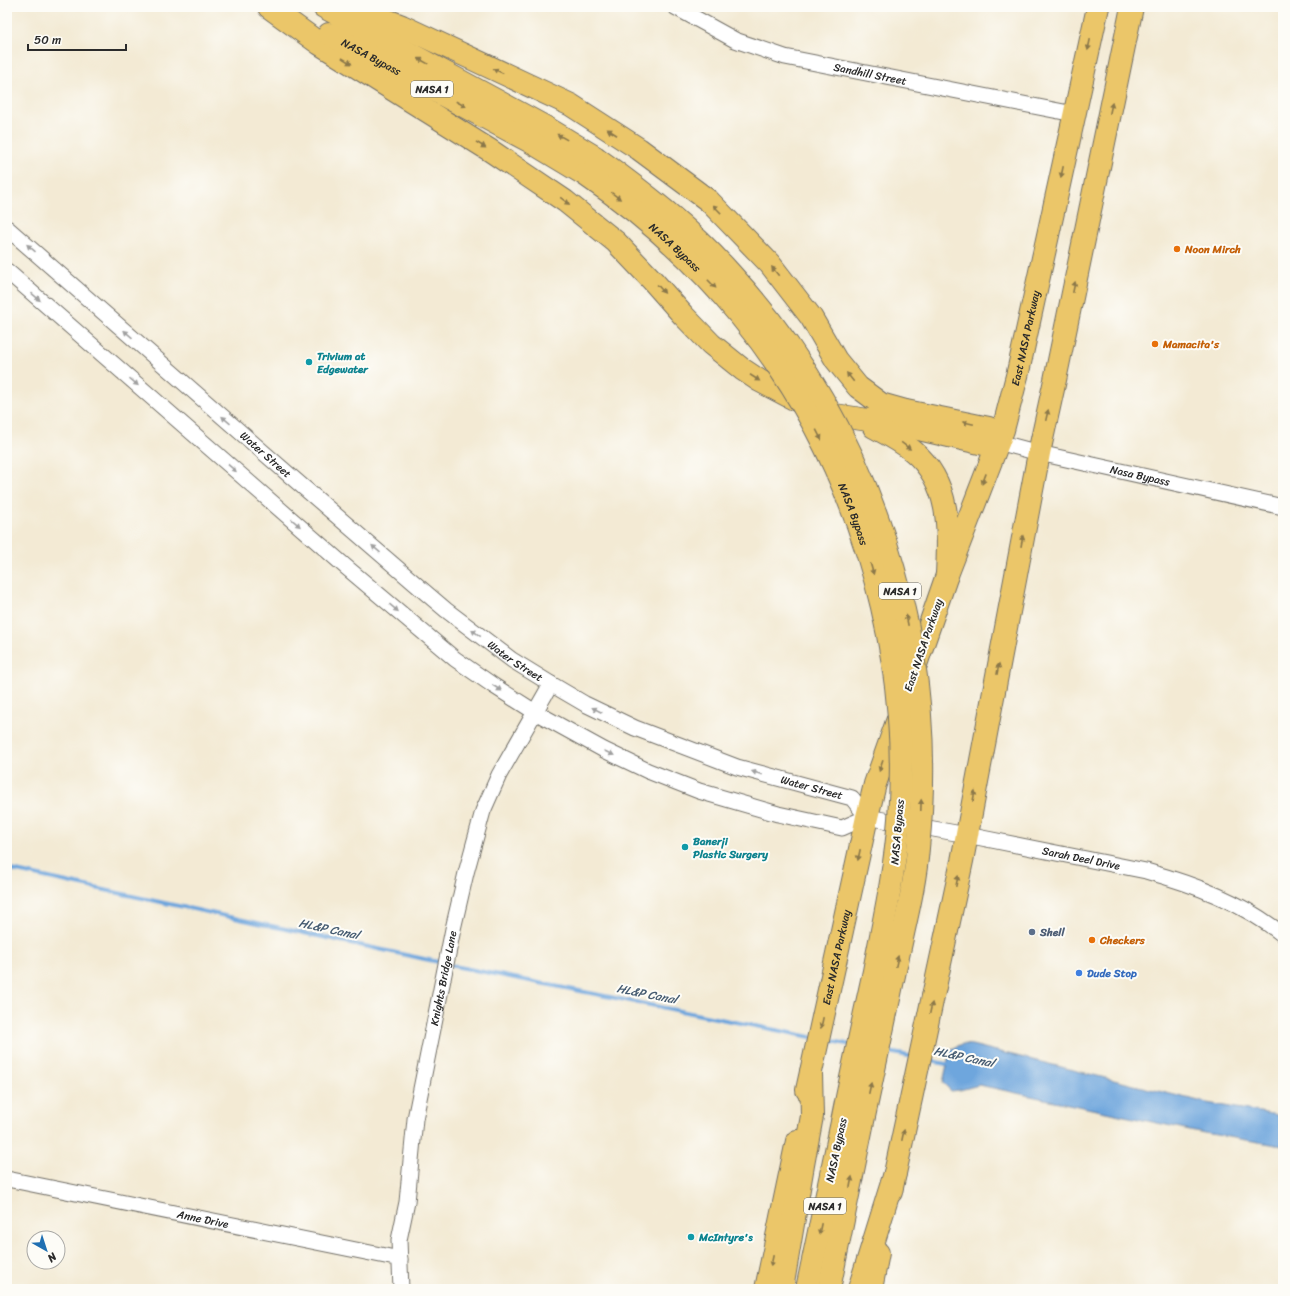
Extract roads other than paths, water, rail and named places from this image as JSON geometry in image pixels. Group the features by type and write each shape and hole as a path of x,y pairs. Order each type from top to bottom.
{"main road":[{"path":"269,7 320,44 565,200 616,242 654,281 711,344 742,369 779,392 813,408 835,415 901,425 984,444 998,442 989,428 906,411 881,404 858,387 836,360 811,317 770,264 709,201 639,149 571,105 402,26 353,7"},
{"name":"NASA Bypass","path":"278,7 531,142 590,166 645,193 695,237 731,274 779,332 819,393 846,445 870,500 898,584 911,642 918,700 922,764 920,832 912,892 808,1289"},
{"name":"NASA Bypass","path":"324,7 558,135 590,166"},
{"name":"East NASA Parkway","path":"766,1289 811,1072 875,784 947,575 998,442 1018,372 1098,7"},
{"path":"871,1289 967,835 1039,453 1132,7"},
{"path":"1069,142 1103,146"},
{"path":"860,420 904,444 913,451 930,470 942,493 947,522 949,535 947,575"},
{"path":"782,1289 812,1116 811,1072"},
{"name":"NASA Bypass","path":"829,1289 852,1124"},
{"path":"859,1289 895,1173"}],"street":[{"name":"Sandhill Street","path":"675,7 735,40 785,57 1074,114"},
{"name":"Water Street","path":"7,228 446,610 512,660 551,684 611,717 693,751 744,769 852,798 867,817"},
{"path":"7,271 335,558 443,649 494,686 535,712 604,750 699,791 778,814 842,828 867,817"},
{"name":"Nasa Bypass","path":"998,442 1039,453 1283,507"},
{"name":"Knights Bridge Lane","path":"401,1289 399,1240 407,1202 415,1119 453,929 466,873 483,811 499,775 551,684"},
{"name":"Sarah Deel Drive","path":"867,817 967,835 1146,871 1214,893 1256,916 1283,935"},
{"name":"Anne Drive","path":"7,1179 400,1259"}],"water":[{"path":"962,1044 972,1045 1207,1103 1283,1116 1283,1146 1204,1133 979,1085 951,1091 943,1083 950,1050"}],"waterway":[{"name":"HL&P Canal","path":"7,869 443,963"},
{"name":"HL&P Canal","path":"449,965 811,1037"},
{"name":"HL&P Canal","path":"824,1039 851,1045"},
{"name":"HL&P Canal","path":"885,1051 913,1057"},
{"name":"HL&P Canal","path":"926,1060 951,1065"}],"place":[{"name":"Noon Mirch","path":"1177,249"},
{"name":"Mamacita's","path":"1155,344"},
{"name":"Trivium at Edgewater","path":"309,362"},
{"name":"Banerji Plastic Surgery","path":"685,847"},
{"name":"Shell","path":"1032,932"},
{"name":"Checkers","path":"1092,940"},
{"name":"Dude Stop","path":"1079,973"},
{"name":"McIntyre's","path":"691,1237"}]}
